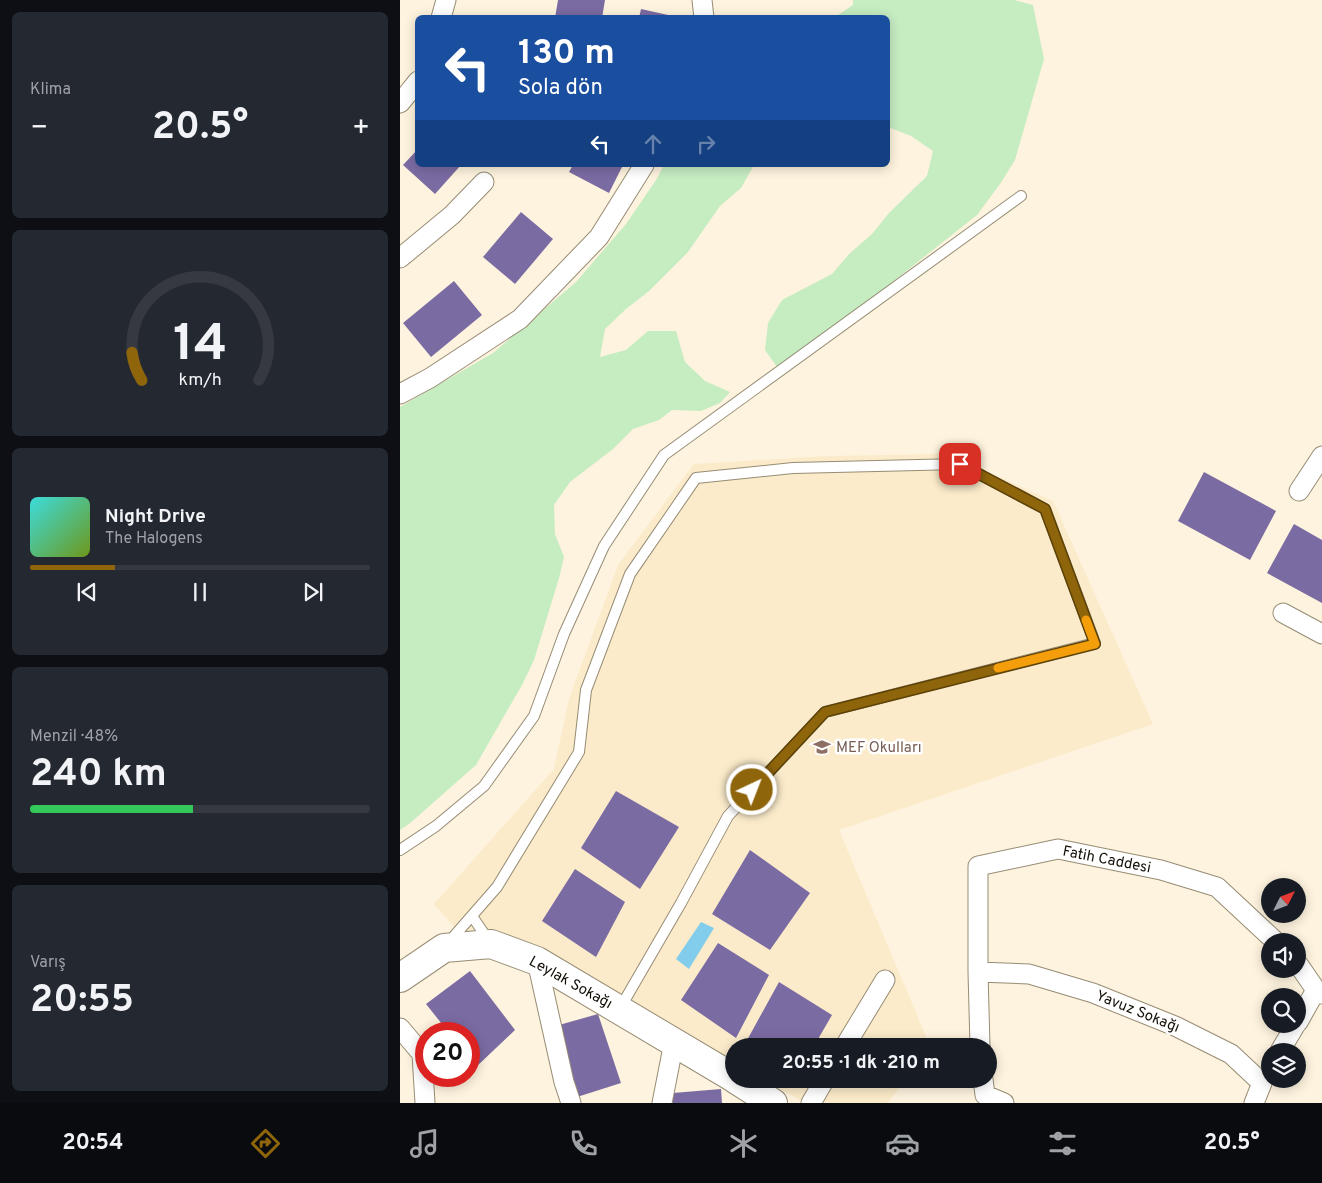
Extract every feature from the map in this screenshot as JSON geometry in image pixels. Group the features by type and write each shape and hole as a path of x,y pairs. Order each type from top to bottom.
{"street":[{"path":"442,15 446,0"},
{"path":"702,0 704,15"},
{"path":"400,104 415,85"},
{"path":"400,394 430,378 520,319 599,237 643,167"},
{"path":"400,258 452,215 484,182"},
{"path":"1299,492 1322,456"},
{"path":"1282,613 1322,634"},
{"name":"Fatih Caddesi","path":"980,1038 978,866 1058,850 1161,870 1217,887 1266,933"},
{"name":"Leylak Sokağı","path":"400,978 444,948 491,944 537,960 725,1073"},
{"path":"537,960 564,1082 571,1103"},
{"name":"Yavuz Sokağı","path":"978,972 1029,974 1092,992 1175,1026 1231,1054 1261,1073"},
{"path":"1306,975 1319,992 1306,1010"},
{"path":"850,1038 884,980"},
{"path":"400,1028 422,1054 425,1103"},
{"path":"662,1103 674,1042"},
{"name":"Yavuz Sokağı","path":"1254,1103 1261,1087"},
{"name":"Leylak Sokağı","path":"750,1088 773,1103"},
{"path":"811,1103 820,1088"},
{"path":"985,1088 986,1095 1004,1103"}],"lane":[{"path":"400,850 436,826 484,786 534,716 564,634 604,546 664,455 1021,196"},
{"path":"444,948 497,887 579,752 586,690 630,574 696,478 793,468 960,464 1045,509 1095,644 825,712 728,816 682,903 619,1010"},
{"path":"472,916 491,944"}],"shaded area":[{"name":"MEF Okulları","path":"947,454 1053,501 1153,724 839,830 927,1038 725,1038 725,1058 464,938 434,904 554,769 569,699 618,565 694,464 828,456"},
{"path":"779,1088 899,1088 888,1103 805,1103"}],"green space":[{"path":"853,0 1014,0 1033,5 1044,59 1015,160 977,215 823,337 777,367 765,350 768,323 782,300 832,274 849,254 872,234 889,213 927,176 933,151 911,136 890,128 890,15 838,15 853,5"},
{"path":"663,167 753,167 741,188 720,206 688,252 649,291 605,329 600,357 626,350 648,331 676,331 685,362 705,381 730,392 720,403 701,411 672,410 659,420 633,429 613,449 570,482 554,505 555,534 564,557 534,660 522,685 476,765 400,830 400,407 493,353 576,282 626,224"}],"water":[{"path":"701,922 714,928 689,969 676,959"}],"building":[{"path":"558,0 605,0 602,15 556,15"},
{"path":"641,9 668,15 640,15"},
{"path":"415,152 415,167 459,167 435,194 403,165"},
{"path":"572,167 622,167 609,193 569,172"},
{"path":"521,212 553,239 515,284 483,257"},
{"path":"454,281 482,315 431,357 403,323"},
{"path":"1204,472 1276,511 1250,560 1178,521"},
{"path":"1294,524 1322,540 1322,603 1267,573"},
{"path":"616,791 679,827 640,889 581,848"},
{"path":"750,850 810,893 770,950 712,914"},
{"path":"575,869 625,902 596,957 542,921"},
{"path":"718,943 769,975 736,1038 681,1000"},
{"path":"470,971 515,1030 480,1063 480,1022 440,1022 426,1004"},
{"path":"779,982 832,1015 819,1038 748,1038"},
{"path":"598,1014 621,1083 577,1097 552,1027"},
{"path":"721,1089 722,1103 673,1103 673,1093"}],"slow traffic":[{"path":"998,668 1095,644 1086,620"}],"place":[{"name":"MEF Okulları","path":"822,747"}],"route":[{"path":"752,790 825,712 1095,644 1045,509 960,464"}]}
